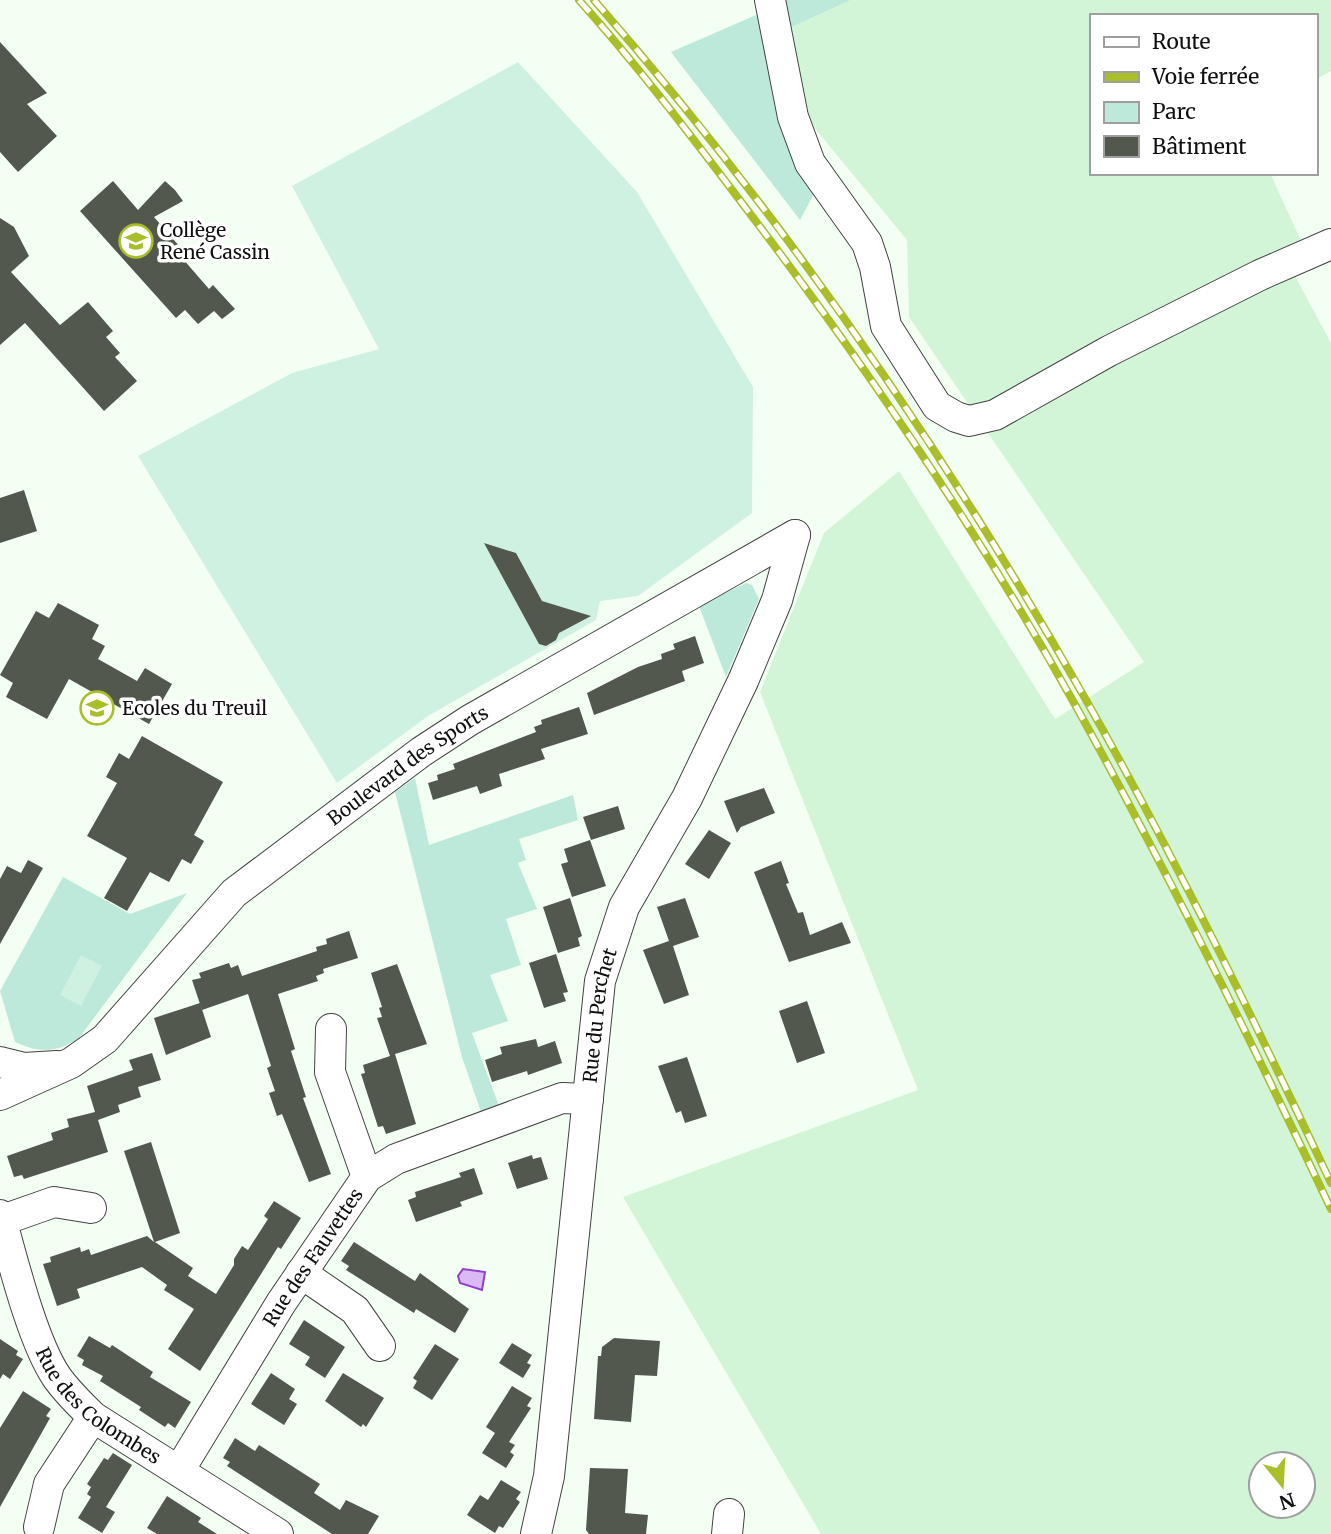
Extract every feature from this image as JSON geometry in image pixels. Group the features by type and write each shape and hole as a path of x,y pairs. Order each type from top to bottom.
{"street":[{"path":"770,0 793,117 810,163 867,243 875,267 886,326 937,406 969,421 995,415 1120,345 1259,275 1331,244"},
{"name":"Boulevard des Sports","path":"0,1095 71,1063 105,1039 234,893 421,752 470,720 795,535"},
{"name":"Rue du Perchet","path":"536,1534 549,1476 600,981 609,946 624,907 687,798 743,681 777,600 795,535"},
{"path":"331,1029 330,1072 367,1177"},
{"name":"Boulevard des Sports","path":"0,1062 24,1069 71,1063"},
{"name":"Rue des Fauvettes","path":"180,1469 301,1273 367,1177 396,1159 562,1098 588,1100"},
{"path":"0,1219 54,1202 91,1208"},
{"name":"Rue des Colombes","path":"0,1219 40,1342 55,1374 93,1417 180,1469 278,1534"},
{"path":"301,1273 355,1310 380,1346"},
{"path":"39,1527 49,1484 93,1417"}],"green space":[{"path":"779,0 851,0 785,30"},
{"path":"851,0 1331,0 1331,71 1317,79 1317,14 1090,14 1090,175 1271,175 1302,243 1282,252 1331,343 1331,1534 821,1534 623,1197 918,1090 760,692 824,533 899,471 1055,719 1144,662 909,317 907,240 812,125 795,82 785,30"},
{"path":"765,11 817,188 800,220 671,52"},
{"path":"518,62 637,192 753,387 752,513 638,596 600,601 596,620 428,716 337,783 138,456 292,373 379,349 292,186"},
{"path":"746,583 752,585 759,599 726,677 699,606"},
{"path":"415,778 429,845 573,795 578,820 519,839 526,860 518,863 537,909 506,919 521,965 490,975 508,1021 472,1033 499,1106 481,1112 462,1057 395,792"},
{"path":"63,877 130,914 187,893 79,1038 55,1049 40,1050 15,1042 0,991"},
{"path":"81,955 102,966 81,1006 60,995"}],"shaded area":[{"path":"463,1269 485,1272 482,1290 460,1283 458,1276"}],"building":[{"path":"0,42 47,93 27,104 57,136 18,172 0,152"},
{"path":"113,181 138,210 165,181 175,190 183,201 154,217 187,255 183,259 209,289 213,285 235,309 222,319 214,311 198,324 185,310 176,318 80,211"},
{"path":"0,218 14,227 29,256 11,272 60,325 88,302 113,331 106,337 120,353 115,357 137,381 104,411 25,323 0,345"},
{"path":"24,490 37,531 0,543 0,498"},
{"path":"484,543 516,553 542,601 591,616 559,633 556,640 546,646 539,644"},
{"path":"58,603 99,625 92,639 105,646 98,659 137,681 145,668 172,684 149,724 69,679 47,719 6,697 13,683 0,675 36,611 49,618"},
{"path":"695,636 704,663 682,671 685,681 594,715 587,693 638,667 662,659 661,654 675,649 673,644"},
{"path":"579,707 588,734 541,749 545,759 499,774 502,786 480,794 477,786 433,800 428,783 438,780 437,775 455,769 453,764 536,732 534,727 542,724 541,720"},
{"path":"142,736 223,782 194,835 204,841 191,864 182,859 169,882 150,872 127,911 104,898 127,858 87,836 117,783 106,777 119,753 129,759"},
{"path":"764,788 775,813 741,827 737,833 724,801"},
{"path":"618,806 625,829 591,840 583,817"},
{"path":"709,830 731,843 709,879 685,864"},
{"path":"590,840 606,886 572,897 561,864 568,862 564,849"},
{"path":"28,860 43,868 0,944 0,879 7,866 21,873"},
{"path":"781,861 789,883 786,884 798,913 803,912 810,935 842,922 851,943 789,962 754,872"},
{"path":"570,898 582,936 578,938 580,946 558,953 543,907"},
{"path":"685,898 699,937 673,946 689,995 664,1004 643,950 669,941 657,907"},
{"path":"349,931 358,958 323,969 324,973 316,976 318,981 278,994 295,1049 291,1051 306,1097 303,1098 331,1174 309,1182 282,1114 277,1116 269,1093 275,1091 267,1068 271,1066 248,994 202,1010 192,980 201,978 199,973 229,963 231,968 238,965 242,976 317,951 316,947 327,944 326,939"},
{"path":"556,954 568,992 563,993 566,1001 544,1008 529,963"},
{"path":"397,964 427,1044 395,1054 416,1124 386,1134 383,1126 378,1127 361,1074 365,1073 363,1065 390,1056 377,1018 382,1017 379,1008 382,1007 371,973"},
{"path":"807,1001 825,1053 797,1063 779,1011"},
{"path":"200,1003 211,1037 166,1055 154,1018"},
{"path":"536,1039 538,1047 555,1041 562,1063 528,1075 527,1071 492,1082 485,1060 502,1054 500,1047"},
{"path":"152,1053 161,1080 138,1087 141,1097 118,1105 120,1112 98,1120 108,1152 24,1179 22,1175 14,1177 7,1156 53,1140 51,1133 69,1127 67,1119 95,1112 87,1086 133,1070 129,1060"},
{"path":"687,1057 707,1116 685,1123 681,1111 676,1113 658,1066"},
{"path":"151,1142 180,1233 155,1242 193,1268 188,1276 216,1294 242,1246 248,1250 268,1219 264,1216 274,1201 301,1218 281,1249 278,1247 200,1371 168,1349 194,1309 164,1290 167,1285 142,1267 77,1289 80,1298 57,1306 43,1264 51,1262 50,1257 80,1247 81,1252 89,1249 91,1255 147,1236 154,1242 124,1151"},
{"path":"532,1155 533,1159 541,1157 548,1179 517,1189 508,1163"},
{"path":"474,1168 483,1194 460,1202 462,1206 416,1222 408,1200 416,1197 415,1192 461,1177 459,1173"},
{"path":"354,1242 415,1281 420,1273 469,1309 455,1333 416,1309 414,1313 346,1270 349,1266 341,1261"},
{"path":"304,1320 345,1347 325,1378 305,1365 310,1357 289,1344"},
{"path":"89,1336 110,1348 112,1345 153,1372 150,1377 191,1402 175,1428 168,1423 165,1427 139,1410 141,1407 100,1381 103,1376 82,1365 84,1360 77,1356"},
{"path":"614,1338 660,1341 657,1376 635,1375 631,1422 594,1419 598,1356 601,1356 602,1347"},
{"path":"0,1339 18,1351 16,1355 23,1359 10,1379 3,1374 0,1379"},
{"path":"512,1343 532,1355 527,1363 531,1365 523,1378 499,1363"},
{"path":"435,1344 459,1359 432,1400 413,1388 417,1381 413,1378"},
{"path":"271,1373 295,1389 289,1399 297,1404 284,1425 251,1404"},
{"path":"343,1373 384,1398 366,1427 363,1424 361,1427 325,1401"},
{"path":"512,1386 532,1398 527,1406 531,1408 509,1442 515,1445 510,1452 514,1455 506,1468 482,1453 495,1433 486,1427"},
{"path":"23,1391 51,1409 46,1416 50,1418 0,1507 0,1428"},
{"path":"235,1438 255,1451 259,1445 320,1484 314,1493 340,1510 346,1500 379,1516 368,1534 332,1534 227,1466 230,1462 223,1458"},
{"path":"113,1453 132,1465 106,1507 115,1512 102,1533 78,1518 91,1497 87,1494 91,1487 87,1484 104,1458 108,1460"},
{"path":"590,1468 628,1469 625,1513 648,1515 646,1534 589,1534 586,1530"},
{"path":"501,1480 521,1492 516,1499 520,1502 503,1528 499,1526 495,1533 467,1515 480,1495 488,1500"},
{"path":"167,1496 201,1518 198,1522 217,1534 157,1534 147,1528"}],"railway":[{"path":"579,0 664,102 835,328 1002,580 1078,710 1177,895 1331,1209"},
{"path":"594,0 663,81 795,250 918,426 976,517 1086,700 1151,819 1243,1000 1331,1183"}],"place":[{"name":"Collège René Cassin","path":"136,241"},
{"name":"Ecoles du Treuil","path":"97,708"}]}
